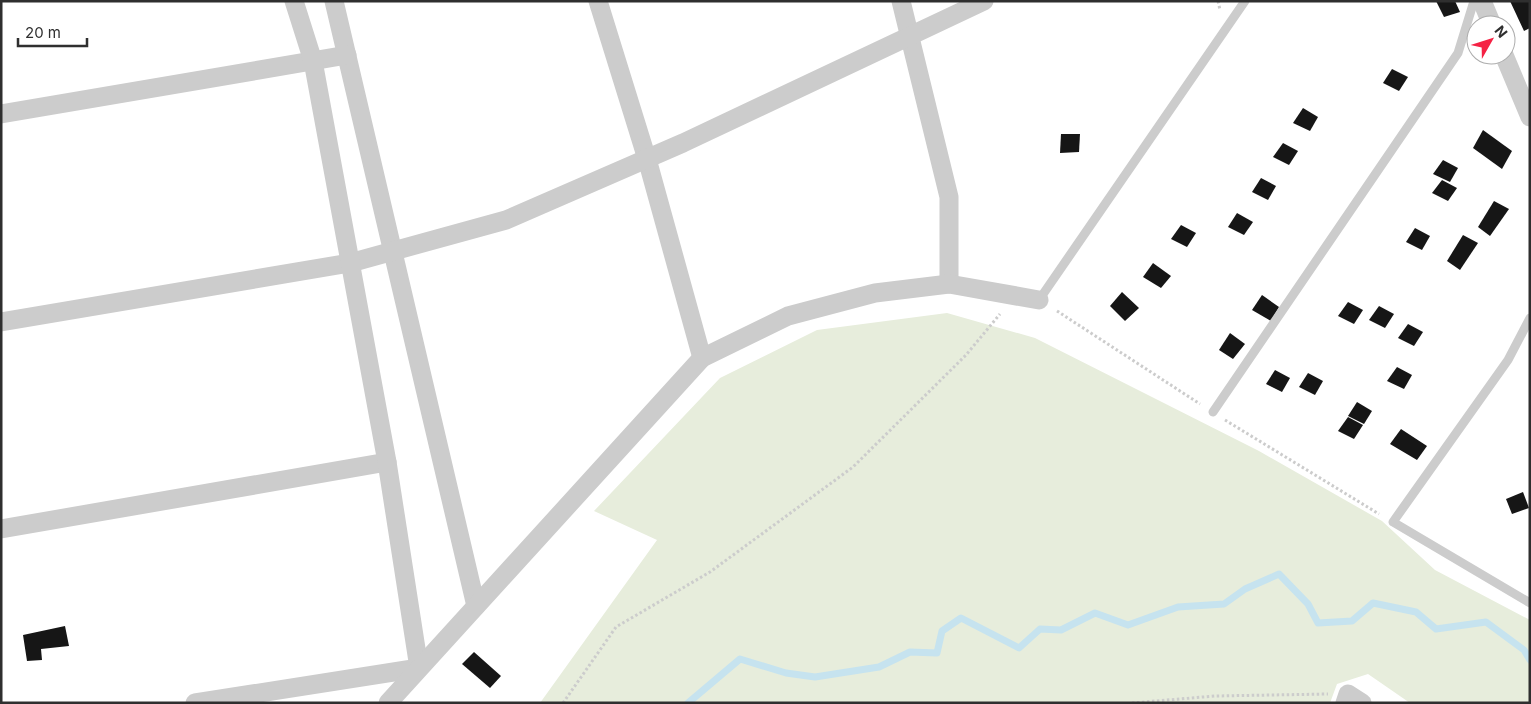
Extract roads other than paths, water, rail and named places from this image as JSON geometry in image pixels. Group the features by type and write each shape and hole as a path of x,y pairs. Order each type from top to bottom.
{"street":[{"path":"294,1 313,61 387,462 419,668"},
{"path":"334,1 476,606"},
{"path":"598,1 647,159 702,358"},
{"path":"901,1 949,197 949,284"},
{"path":"1,322 350,263 506,220 647,159 984,1"},
{"path":"1482,1 1488,15"},
{"path":"1,114 347,56"},
{"path":"1508,65 1529,114"},
{"path":"388,703 702,358 788,316 875,293 949,284 1040,300"},
{"path":"1,530 387,462"},
{"path":"195,703 419,668"}],"lane":[{"path":"1040,300 1245,1"},
{"path":"1213,412 1458,53 1474,1"},
{"path":"1530,318 1508,360 1393,522 1530,603"}],"waterway":[{"path":"688,703 740,659 786,673 815,677 879,667 910,652 937,653 942,631 961,618 1019,648 1040,629 1061,630 1095,613 1128,625 1178,607 1224,604 1245,589 1279,574 1308,604 1318,623 1352,621 1373,603 1416,612 1436,629 1486,622 1524,650 1530,660"}]}
